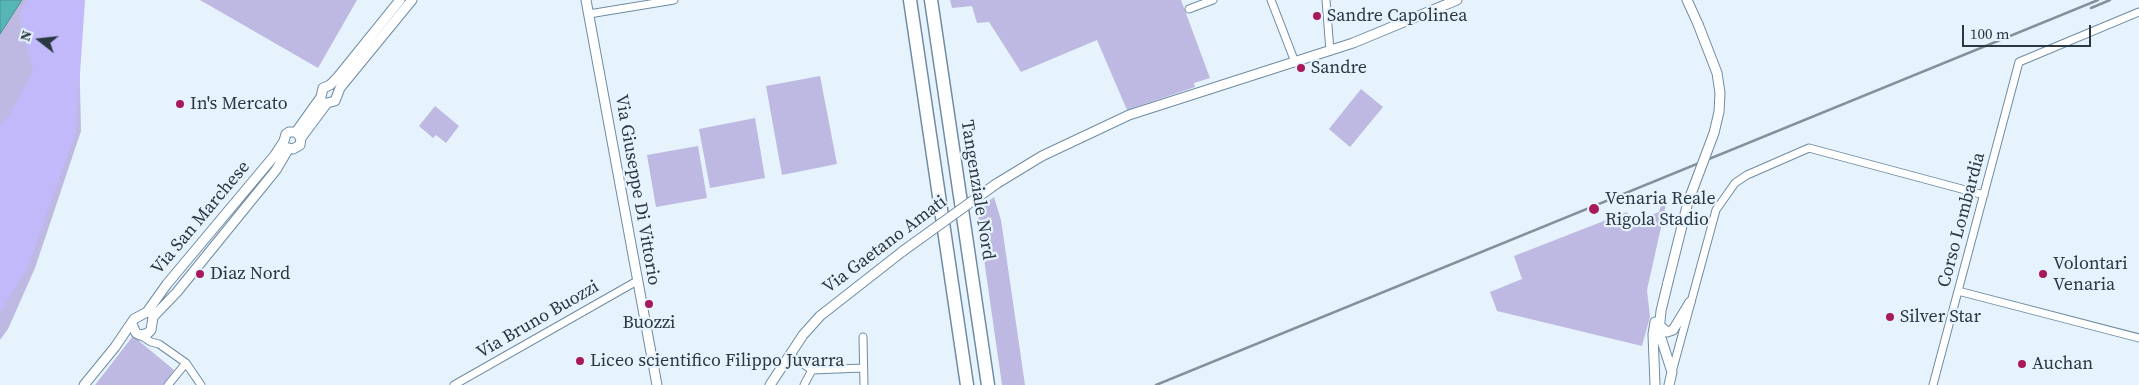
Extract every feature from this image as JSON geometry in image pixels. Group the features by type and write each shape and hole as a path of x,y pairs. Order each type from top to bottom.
{"highway":[{"path":"910,0 967,385"},
{"name":"Tangenziale Nord","path":"931,0 988,385"}],"street":[{"path":"299,135 289,132 286,134 287,145 293,149 300,145 299,135 324,100 323,88 330,85 400,0"},
{"path":"324,100 335,101 338,93 412,0"},
{"name":"Via Giuseppe Di Vittorio","path":"586,0 657,385"},
{"path":"588,14 674,0"},
{"path":"1189,9 1213,0"},
{"path":"1271,0 1295,62"},
{"path":"1326,0 1330,51"},
{"name":"Via Gaetano Amati","path":"770,385 807,330 820,316 903,250 996,184 1042,156 1124,117 1165,102 1330,51 1457,0"},
{"path":"1655,385 1653,334 1656,320 1668,282 1688,202 1714,133 1720,94 1717,72 1687,0"},
{"name":"Corso Lombardia","path":"1933,385 2019,62 2139,12"},
{"path":"330,85 334,86 338,93"},
{"name":"Via San Marchese","path":"136,330 134,319 143,315 275,155 287,145"},
{"name":"Via San Marchese","path":"151,326 283,161 287,145"},
{"path":"1669,385 1716,210 1735,182 1746,175 1809,148 1984,195"},
{"name":"Via Bruno Buozzi","path":"454,385 637,281"},
{"path":"1958,292 2139,338"},
{"path":"1659,325 1667,332 1673,330 1690,302"},
{"path":"1660,311 1660,338 1672,372"},
{"path":"143,315 151,326 159,344"},
{"path":"136,330 148,333 151,326"},
{"path":"136,330 186,363 201,385"},
{"path":"86,384 115,347 136,330"},
{"path":"863,337 864,385"},
{"path":"790,355 812,370 863,368"},
{"path":"168,385 186,363"},
{"path":"804,385 812,370"}],"shaded area":[{"path":"0,0 78,0 81,131 35,268 8,329 0,340"},
{"path":"26,0 85,0 76,132 27,269 0,313 0,126 8,117 33,71 19,15"},
{"path":"200,0 357,0 318,68"},
{"path":"950,0 1181,0 1210,78 1194,83 1195,87 1127,110 1097,40 1021,72 989,22 977,23 972,6 952,8"},
{"path":"820,76 837,164 782,175 766,86"},
{"path":"1361,89 1383,107 1350,147 1329,129"},
{"path":"435,106 459,126 446,143 436,135 433,138 419,126"},
{"path":"755,118 765,178 710,188 699,129"},
{"path":"698,146 707,198 656,207 647,155"},
{"path":"994,197 1001,220 1025,385 1002,385 977,210"},
{"path":"1663,199 1666,205 1647,290 1650,317 1642,346 1497,311 1490,292 1522,279 1514,256 1627,212 1632,223 1659,212"},
{"path":"133,336 174,370 163,385 95,385"}],"water":[{"path":"0,0 22,0 0,34"}],"railway":[{"path":"1156,385 2098,0"},
{"path":"2091,8 2110,0"}],"place":[{"name":"Sandre Capolinea","path":"1317,16"},
{"name":"Sandre","path":"1301,68"},
{"name":"In's Mercato","path":"180,104"},
{"name":"Venaria Reale Rigola Stadio","path":"1594,209"},
{"name":"Diaz Nord","path":"200,274"},
{"name":"Volontari Venaria","path":"2043,274"},
{"name":"Buozzi","path":"649,304"},
{"name":"Silver Star","path":"1890,317"},
{"name":"Liceo scientifico Filippo Juvarra","path":"580,361"},
{"name":"Auchan","path":"2022,364"}]}
